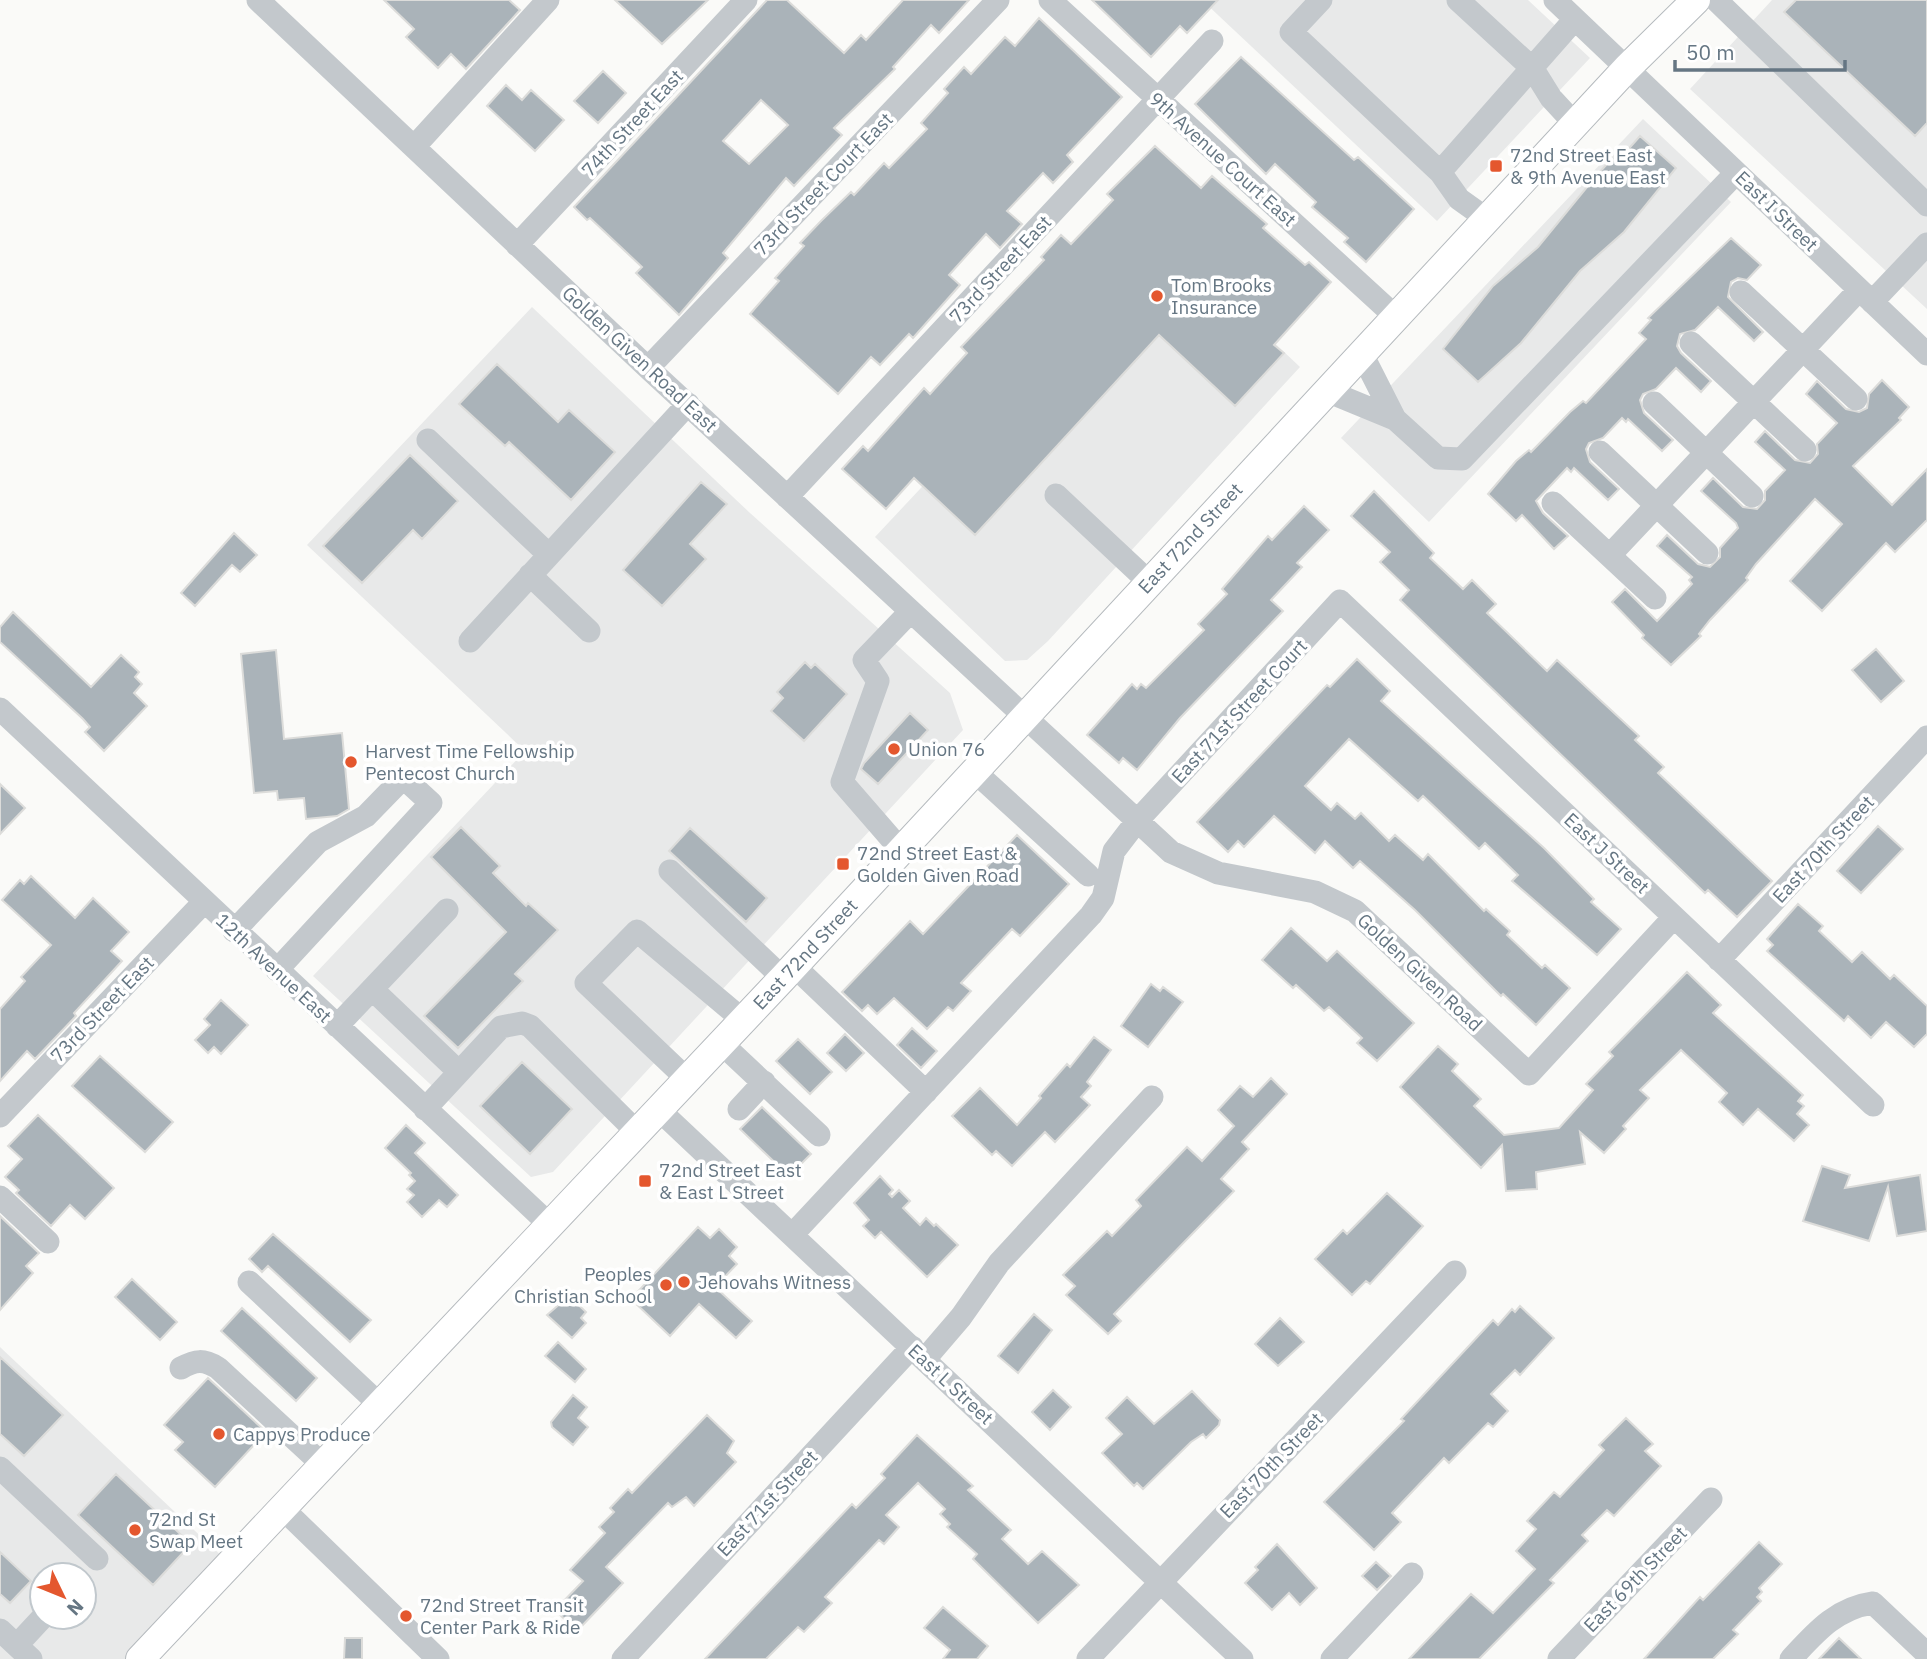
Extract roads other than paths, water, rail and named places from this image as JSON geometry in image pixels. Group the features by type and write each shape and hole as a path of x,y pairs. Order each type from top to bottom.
{"main road":[{"name":"East 72nd Street","path":"140,1659 789,972 1627,68 1696,0"}],"street":[{"name":"Golden Given Road East","path":"258,0 1023,717"},
{"path":"414,147 548,0"},
{"name":"74th Street East","path":"517,245 746,0"},
{"name":"73rd Street Court East","path":"648,368 998,0"},
{"name":"9th Avenue Court East","path":"1051,0 1396,317"},
{"path":"1321,0 1291,32 1440,172 1459,199 1487,219"},
{"path":"1458,0 1533,69 1551,97 1575,124"},
{"name":"East I Street","path":"1555,0 1927,354"},
{"path":"1716,0 1927,205"},
{"path":"1440,172 1575,19"},
{"name":"73rd Street East","path":"787,497 1212,41"},
{"path":"1327,391 1395,419 1438,458 1462,458 1737,173"},
{"path":"1610,555 1803,350 1927,244"},
{"path":"1741,292 1856,399"},
{"path":"1691,343 1805,450"},
{"path":"1362,354 1395,419"},
{"path":"1654,403 1752,496"},
{"path":"470,641 688,404"},
{"path":"428,440 549,555"},
{"path":"1600,452 1707,553"},
{"path":"1056,495 1149,582"},
{"path":"1553,503 1655,598"},
{"path":"530,575 589,631"},
{"name":"East 71st Street Court","path":"792,1235 1091,915 1103,898 1114,851 1137,821 1340,601"},
{"name":"East J Street","path":"1340,601 1873,1105"},
{"path":"901,850 842,782 878,681 864,660 911,612"},
{"name":"12th Avenue East","path":"0,709 550,1225"},
{"name":"Golden Given Road","path":"1023,717 1171,852 1194,864 1238,878 1315,892 1355,911 1529,1073 1674,917"},
{"name":"East 70th Street","path":"1719,960 1927,737"},
{"path":"974,771 1088,875"},
{"path":"234,931 318,842 366,816 401,780 406,780 431,803 276,970"},
{"path":"670,871 926,1092"},
{"name":"73rd Street East","path":"0,1116 204,902"},
{"path":"337,1026 447,910"},
{"path":"687,1079 586,983 637,931 743,1020"},
{"path":"372,989 459,1072"},
{"path":"425,1109 501,1027 522,1023 530,1026 637,1132"},
{"path":"721,1043 820,1135"},
{"path":"739,1109 764,1082"},
{"name":"East 71st Street","path":"623,1659 918,1353 961,1317 999,1263 1152,1097"},
{"name":"East L Street","path":"658,1109 1242,1659"},
{"path":"0,1197 48,1242"},
{"name":"East 70th Street","path":"1088,1659 1455,1272"},
{"path":"249,1282 379,1404"},
{"path":"181,1368 195,1361 206,1360 218,1368 322,1464"},
{"path":"0,1468 97,1559"},
{"name":"East 69th Street","path":"1559,1659 1711,1499"},
{"path":"281,1507 438,1659"},
{"path":"1332,1659 1412,1574"},
{"path":"1791,1659 1838,1613 1856,1605 1873,1603 1927,1654"},
{"path":"16,1645 30,1631"}],"place":[{"name":"72nd Street East & 9th Avenue East","path":"1496,166"},
{"name":"Tom Brooks Insurance","path":"1157,296"},
{"name":"Union 76","path":"894,749"},
{"name":"Harvest Time Fellowship Pentecost Church","path":"351,762"},
{"name":"72nd Street East & Golden Given Road","path":"843,864"},
{"name":"72nd Street East & East L Street","path":"645,1181"},
{"name":"Jehovahs Witness","path":"684,1282"},
{"name":"Peoples Christian School","path":"666,1285"},
{"name":"Cappys Produce","path":"219,1434"},
{"name":"72nd St Swap Meet","path":"135,1530"},
{"name":"72nd Street Transit Center Park & Ride","path":"406,1616"}]}
